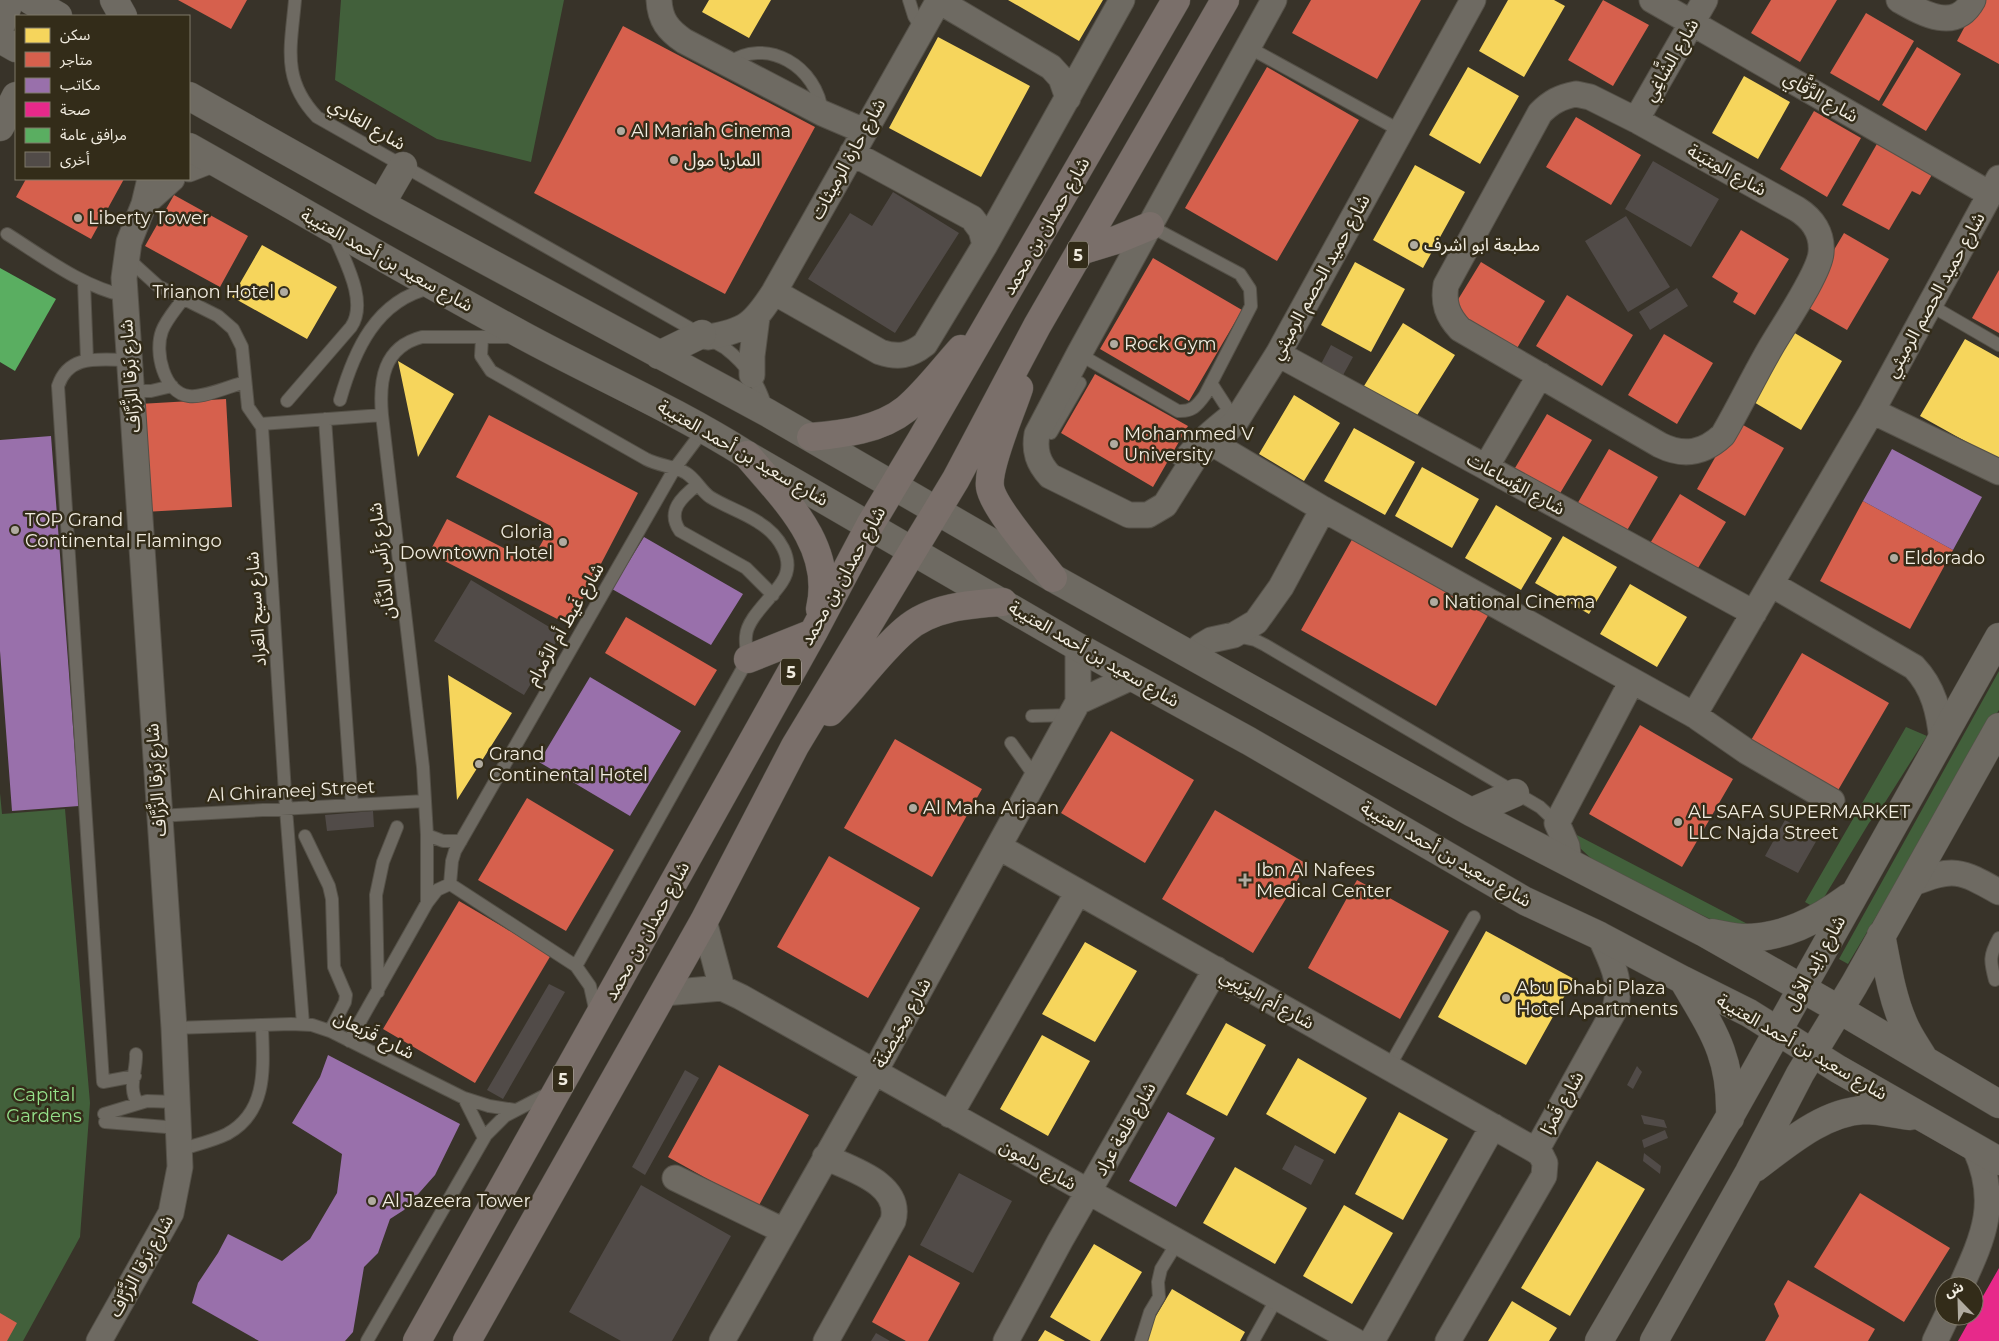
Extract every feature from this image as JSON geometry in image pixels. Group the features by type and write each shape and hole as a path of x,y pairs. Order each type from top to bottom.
{"main road":[{"path":"0,27 10,0"},
{"path":"30,0 58,12"},
{"path":"114,0 122,15"},
{"name":"شارع حمدان بن محمد","path":"418,1341 815,629 870,525 1176,0"},
{"name":"5","path":"467,1341 704,921 795,746 956,478 1037,326 1225,0"},
{"path":"0,39 15,47"},
{"path":"190,97 381,204 811,437 935,511 1471,812 1703,932 1999,1104"},
{"path":"0,127 15,98"},
{"path":"0,148 15,136"},
{"name":"شارع سعيد بن أحمد العتيبة","path":"196,159 332,230 525,336 705,428 747,455 914,550 1078,647 1249,741 1525,901 1600,936 1735,1005 1921,1117 1999,1161"},
{"path":"381,204 403,166"},
{"path":"1080,251 1116,240 1150,226"},
{"path":"811,437 839,434 872,426 889,420 905,409 1001,303"},
{"path":"1037,326 991,472 990,487 995,502 1004,515 1053,578"},
{"path":"659,355 705,336"},
{"path":"747,455 791,509 816,547 824,582 823,598 815,629 748,659"},
{"path":"795,746 832,710 906,628 941,611 973,603 1003,602"},
{"name":"شارع زايد الأول","path":"1599,1341 1730,1118 1854,893 1999,637"},
{"path":"1654,1341 1813,1053 1840,1010 1999,727"},
{"path":"1471,812 1515,792"},
{"path":"1703,932 1742,938 1782,933 1821,917 1854,893"},
{"path":"1881,935 1888,973 1898,1009 1908,1032 1926,1062"},
{"path":"1683,980 1717,1038 1722,1051 1730,1089 1730,1118"},
{"path":"1749,1172 1793,1139 1836,1117 1863,1110 1921,1117"}],"street":[{"path":"659,0 663,19 674,34 727,64 822,113 864,131"},
{"name":"شارع حارة الرميثات","path":"705,336 734,331 757,317 774,292 939,0 1051,68 1061,78 1068,98"},
{"path":"774,292 880,352 892,356 904,356 916,352 925,344 985,245 1122,0"},
{"path":"1037,457 1035,445 1037,434 1274,0"},
{"name":"شارع حميد الحصم الرميثي","path":"1037,457 1042,468 1050,476 1120,511 1139,516 1148,515 1165,505 1194,460 1225,433 1232,416 1278,354 1473,0"},
{"name":"شارع الرَّقَّاي","path":"1652,0 1996,193"},
{"name":"شارع الشَّاغِي","path":"1636,120 1705,0"},
{"path":"1899,0 1930,17 1941,18 1953,16 1963,11 1973,0"},
{"name":"شارع المِتبَنة","path":"1576,94 1590,97 1636,120 1806,215 1819,233 1822,244 1818,265 1723,435 1715,443 1694,452 1670,450 1460,329 1451,320 1446,309 1444,297 1446,285 1540,113 1550,103 1562,96 1576,94"},
{"path":"852,153 972,218 981,230 985,245"},
{"name":"شارع بَرقا الزَّرَّاف","path":"99,1341 171,1213 180,1167 174,1028 158,816 124,278 126,255 133,228 144,204 150,180"},
{"name":"شارع بَرقا الزَّرَّاف","path":"144,204 171,180"},
{"name":"شارع حميد الحصم الرميثي","path":"1694,715 1872,411 1930,305 1996,193"},
{"name":"شارع حارة الرميثات","path":"752,375 757,317"},
{"name":"شارع الوُساعات","path":"1278,354 1754,613"},
{"path":"1486,467 1540,375"},
{"path":"1872,411 1999,472"},
{"path":"1212,443 1323,509 1694,715 1746,751 1832,801"},
{"path":"1192,654 1200,646 1211,640 1234,635 1256,622 1281,587 1323,509"},
{"path":"1771,584 1914,667 1928,684 1934,697 1938,710 1942,740"},
{"name":"شارع مِحَيصْنَة","path":"722,1341 874,1073 1074,708 1080,665 1078,647"},
{"path":"1074,708 1132,676"},
{"path":"1568,862 1566,846 1557,823 1632,680"},
{"name":"شارع أم اليِرَيبِي","path":"999,847 1536,1151"},
{"path":"1911,884 1935,874 1951,872 1966,875 1999,892"},
{"path":"950,1115 1078,892"},
{"path":"664,993 722,988 704,921"},
{"name":"شارع قَمرَا","path":"1448,1341 1544,1176 1546,1164 1540,1153 1536,1151 1615,1009 1618,997 1616,972 1600,936"},
{"name":"شارع قلعة عراد","path":"1006,1341 1216,969"},
{"name":"شارع دلمون","path":"722,988 1355,1341"},
{"path":"1372,1341 1493,1126"},
{"path":"1966,1276 1990,1223 1994,1206 1993,1185 1987,1165 1974,1148"},
{"path":"825,1157 881,1186 893,1202 895,1213 893,1221 826,1341"},
{"path":"675,1178 784,1231"},
{"path":"1935,1341 1942,1326"}],"lane":[{"name":"شارع العَادِي","path":"295,0 291,71 295,88 304,104 316,117 705,336 737,357 752,375 763,394 768,413"},
{"path":"909,0 914,16 922,30"},
{"path":"1248,47 1401,131"},
{"path":"1079,354 1178,411 1186,411 1197,406 1211,384 1251,306 1250,288 1240,274 1150,226"},
{"path":"287,401 351,327 357,316 356,293 332,230"},
{"path":"7,234 84,282 125,296"},
{"name":"شارع سيح العَراد","path":"126,255 148,278 182,299 218,316 233,329 242,347 248,407 261,424 286,809 303,1024"},
{"path":"84,282 83,307 87,360"},
{"path":"340,400 351,367 376,321 388,308 402,298 418,290 435,287"},
{"path":"182,299 162,330 160,340 160,358 166,377 172,386 179,392 189,396 205,394 245,382"},
{"path":"1930,305 1999,345"},
{"name":"شارع رَأس الدَّنَّان","path":"427,903 425,801 382,415 383,381 388,363 396,349 410,340 422,337 482,338 525,336"},
{"path":"482,338 481,356 490,371 646,460 686,473 712,498 758,522 776,537 785,551 788,561 784,581 749,624 746,634 748,659 576,966"},
{"path":"129,360 87,360 74,364 66,369 61,377 58,386 58,396 103,1082 135,1076"},
{"path":"1037,457 1080,383"},
{"path":"1178,459 1201,432 1232,416 1211,384"},
{"path":"131,391 151,391 172,386"},
{"path":"261,424 382,415"},
{"path":"325,419 352,805"},
{"name":"شارع غَيط أم الرَّمرام","path":"450,884 452,861 461,841 675,468 705,428"},
{"path":"698,485 684,495 675,511 674,521 680,531 746,568 773,595"},
{"path":"1234,635 1255,640 1265,645 1540,806 1557,823"},
{"path":"1032,716 1074,708"},
{"path":"1011,743 1036,778"},
{"name":"Al Ghiraneej Street","path":"158,816 425,801"},
{"path":"378,992 376,895 383,862 398,827"},
{"path":"427,835 443,841 461,841"},
{"path":"305,836 329,886 332,899 334,967 346,995 345,1002 330,1031"},
{"path":"349,1041 427,903 437,890 450,884 576,966 590,986 596,1010 596,1022"},
{"path":"1389,1067 1474,917"},
{"path":"1995,980 1990,962 1991,954 1999,938"},
{"name":"شارع قَرَيعان","path":"174,1028 303,1024 330,1031 464,1098 489,1106 515,1110"},
{"path":"177,1102 147,1101 138,1103 105,1118 179,1139 228,1133 239,1126 256,1104 263,1079 262,1026"},
{"path":"136,1054 132,1094 138,1103"},
{"path":"367,1341 484,1138 497,1122 515,1110 558,1089"},
{"path":"464,1098 484,1138"},
{"path":"1141,1341 1150,1312 1159,1296 1158,1282 1161,1269 1177,1242"},
{"path":"1253,1341 1276,1298"}],"green space":[{"path":"341,0 564,0 531,162 437,139 335,80"},
{"path":"1999,671 1999,710 1848,964 1839,959"},
{"path":"1906,727 1927,736 1884,804 1869,823 1817,909 1805,902"},
{"name":"Capital Gardens","path":"0,793 2,814 65,809 90,1103 80,1237 23,1341 0,1341"},
{"path":"1573,833 1759,930 1716,922 1595,862 1581,849"}],"building: سكن":[{"path":"709,0 771,0 749,38 702,12"},
{"path":"1008,0 1103,0 1079,41"},
{"path":"1508,0 1554,0 1565,6 1524,77 1479,51"},
{"path":"938,37 1030,86 981,177 889,128"},
{"path":"1468,67 1519,96 1480,164 1429,135"},
{"path":"1744,76 1790,102 1758,159 1712,133"},
{"path":"1415,165 1465,192 1423,268 1373,240"},
{"name":"Trianon Hotel","path":"262,245 337,287 307,339 232,297"},
{"path":"1355,262 1405,289 1371,352 1321,325"},
{"path":"1403,323 1455,355 1416,417 1364,386"},
{"path":"1793,332 1842,361 1801,430 1752,401"},
{"path":"1965,339 1999,358 1999,460 1920,416"},
{"path":"398,361 454,394 418,457"},
{"path":"1294,395 1340,423 1304,481 1259,454"},
{"path":"1354,428 1415,462 1385,515 1324,481"},
{"path":"1422,467 1479,499 1452,548 1395,516"},
{"path":"1496,505 1552,538 1521,590 1465,558"},
{"path":"1563,536 1617,567 1589,614 1535,583"},
{"path":"1630,584 1687,617 1657,667 1600,634"},
{"path":"448,675 512,713 457,800"},
{"name":"Abu Dhabi Plaza Hotel Apartments","path":"1486,931 1574,979 1526,1065 1438,1017"},
{"path":"1085,942 1137,971 1095,1042 1042,1014"},
{"path":"1226,1023 1266,1045 1227,1116 1186,1094"},
{"path":"1042,1035 1090,1061 1048,1136 1000,1109"},
{"path":"1298,1058 1367,1098 1335,1154 1266,1114"},
{"path":"1399,1112 1448,1139 1403,1220 1355,1194"},
{"path":"1597,1161 1645,1189 1570,1316 1521,1288"},
{"path":"1235,1167 1307,1208 1275,1264 1203,1223"},
{"path":"1344,1205 1393,1233 1352,1304 1303,1276"},
{"path":"1094,1244 1142,1272 1100,1341 1091,1341 1050,1317"},
{"path":"1172,1289 1245,1332 1240,1341 1148,1341 1143,1338"},
{"path":"1512,1301 1557,1328 1549,1341 1488,1341"},
{"path":"1045,1330 1065,1341 1038,1341"}],"building: متاجر":[{"path":"178,0 247,0 231,29"},
{"path":"1311,0 1421,0 1377,79 1292,33"},
{"path":"1603,0 1649,25 1613,86 1568,60"},
{"path":"1771,0 1837,0 1800,62 1751,33"},
{"path":"1979,0 1999,0 1999,64 1957,41"},
{"path":"1866,13 1914,41 1879,101 1830,73"},
{"name":"الماريا مول","path":"623,26 815,127 725,294 534,193"},
{"path":"1917,47 1961,74 1926,131 1882,105"},
{"path":"1267,67 1359,120 1277,261 1185,208"},
{"path":"1814,111 1861,138 1827,197 1780,169"},
{"path":"1576,117 1641,155 1611,205 1546,167"},
{"path":"1878,142 1933,173 1920,195 1912,191 1889,230 1842,205"},
{"name":"Liberty Tower","path":"25,180 123,180 91,239 16,197"},
{"path":"174,195 248,236 220,287 145,246"},
{"path":"1741,230 1789,259 1755,315 1733,302 1738,293 1712,277"},
{"path":"1844,233 1889,259 1847,330 1802,304"},
{"path":"1153,258 1242,310 1189,401 1100,349"},
{"path":"1481,262 1545,301 1516,350 1451,311"},
{"path":"1999,270 1999,333 1972,318"},
{"path":"1567,295 1633,335 1602,386 1536,346"},
{"path":"1664,334 1713,363 1677,424 1628,395"},
{"path":"1095,374 1188,426 1153,487 1061,433"},
{"path":"226,399 232,507 144,512 139,404"},
{"path":"1547,414 1592,440 1556,500 1512,473"},
{"path":"489,415 638,493 569,625 429,553 447,519 531,562 551,526 456,477"},
{"path":"1736,421 1784,448 1745,516 1697,489"},
{"path":"1609,449 1658,477 1625,534 1576,506"},
{"path":"1680,494 1726,522 1692,578 1646,550"},
{"path":"1863,501 1953,550 1910,629 1820,581"},
{"path":"1354,536 1490,612 1436,706 1301,630"},
{"path":"626,617 717,670 695,706 605,653"},
{"path":"1802,653 1889,703 1837,792 1750,742"},
{"path":"1640,725 1733,779 1682,867 1589,814"},
{"path":"1111,731 1194,780 1145,863 1061,813"},
{"name":"Al Maha Arjaan","path":"895,739 982,789 932,877 844,828"},
{"path":"527,798 614,850 566,931 478,880"},
{"path":"1215,810 1307,864 1253,953 1162,899"},
{"path":"829,856 920,908 868,998 777,947"},
{"path":"1357,880 1449,931 1400,1019 1308,968"},
{"path":"459,901 551,955 475,1083 383,1029"},
{"path":"719,1065 809,1115 758,1207 668,1157"},
{"path":"1860,1193 1950,1248 1904,1322 1814,1267"},
{"path":"909,1255 960,1283 928,1341 906,1341 872,1322"},
{"path":"1788,1280 1875,1329 1868,1341 1765,1341 1779,1316 1774,1304"},
{"path":"0,1313 17,1323 7,1341 0,1341"}],"building: مكاتب":[{"path":"51,436 79,806 12,811 0,651 0,440"},
{"path":"1892,449 1982,497 1953,550 1863,501"},
{"path":"644,537 743,594 711,645 612,589"},
{"path":"590,677 681,731 630,816 539,762"},
{"name":"Al Jazeera Tower","path":"328,1055 460,1124 435,1175 404,1210 390,1219 378,1253 364,1267 353,1332 345,1341 259,1341 192,1303 198,1283 228,1234 282,1261 310,1239 337,1193 342,1154 292,1123 320,1077"},
{"path":"1168,1112 1215,1138 1176,1207 1129,1181"}],"building: صحة":[{"path":"1999,1268 1999,1341 1958,1341 1966,1326 1984,1326 1984,1294"}],"building: مرافق عامة":[{"path":"0,268 56,299 15,371 0,362"}],"building: أخرى":[{"path":"1653,161 1719,199 1691,247 1625,209"},
{"path":"893,192 959,233 895,333 808,279 850,213 872,226"},
{"path":"1626,216 1670,287 1628,312 1585,241"},
{"path":"1677,288 1688,306 1650,330 1639,312"},
{"path":"1331,345 1353,357 1342,377 1321,364"},
{"path":"471,580 561,634 524,695 434,641"},
{"path":"373,811 374,827 327,831 325,815"},
{"path":"1785,820 1818,838 1798,873 1765,856"},
{"path":"549,984 565,992 503,1099 487,1090"},
{"path":"1637,1066 1642,1072 1633,1089 1627,1085"},
{"path":"685,1070 699,1078 645,1175 632,1167"},
{"path":"1641,1115 1664,1120 1667,1128 1644,1124"},
{"path":"1665,1130 1668,1138 1644,1148 1642,1140"},
{"path":"1295,1145 1324,1160 1311,1185 1282,1169"},
{"path":"1644,1153 1661,1166 1660,1174 1643,1161"},
{"path":"959,1173 1012,1201 973,1273 920,1245"},
{"path":"641,1185 731,1236 672,1341 621,1341 569,1312"},
{"path":"876,1333 890,1341 871,1341"}],"place":[{"name":"Al Mariah Cinema","path":"621,131"},
{"name":"الماريا مول","path":"674,160"},
{"name":"Liberty Tower","path":"78,218"},
{"name":"مطبعة ابو اشرف","path":"1414,245"},
{"name":"Trianon Hotel","path":"284,292"},
{"name":"Rock Gym","path":"1114,344"},
{"name":"Mohammed V University","path":"1114,444"},
{"name":"TOP Grand Continental Flamingo","path":"15,530"},
{"name":"Gloria Downtown Hotel","path":"563,542"},
{"name":"Eldorado","path":"1894,558"},
{"name":"National Cinema","path":"1434,602"},
{"name":"Grand Continental Hotel","path":"479,764"},
{"name":"Al Maha Arjaan","path":"913,808"},
{"name":"AL SAFA SUPERMARKET LLC Najda Street","path":"1678,822"},
{"name":"Ibn Al Nafees Medical Center","path":"1245,880"},
{"name":"Abu Dhabi Plaza Hotel Apartments","path":"1506,998"},
{"name":"Al Jazeera Tower","path":"372,1201"}]}
